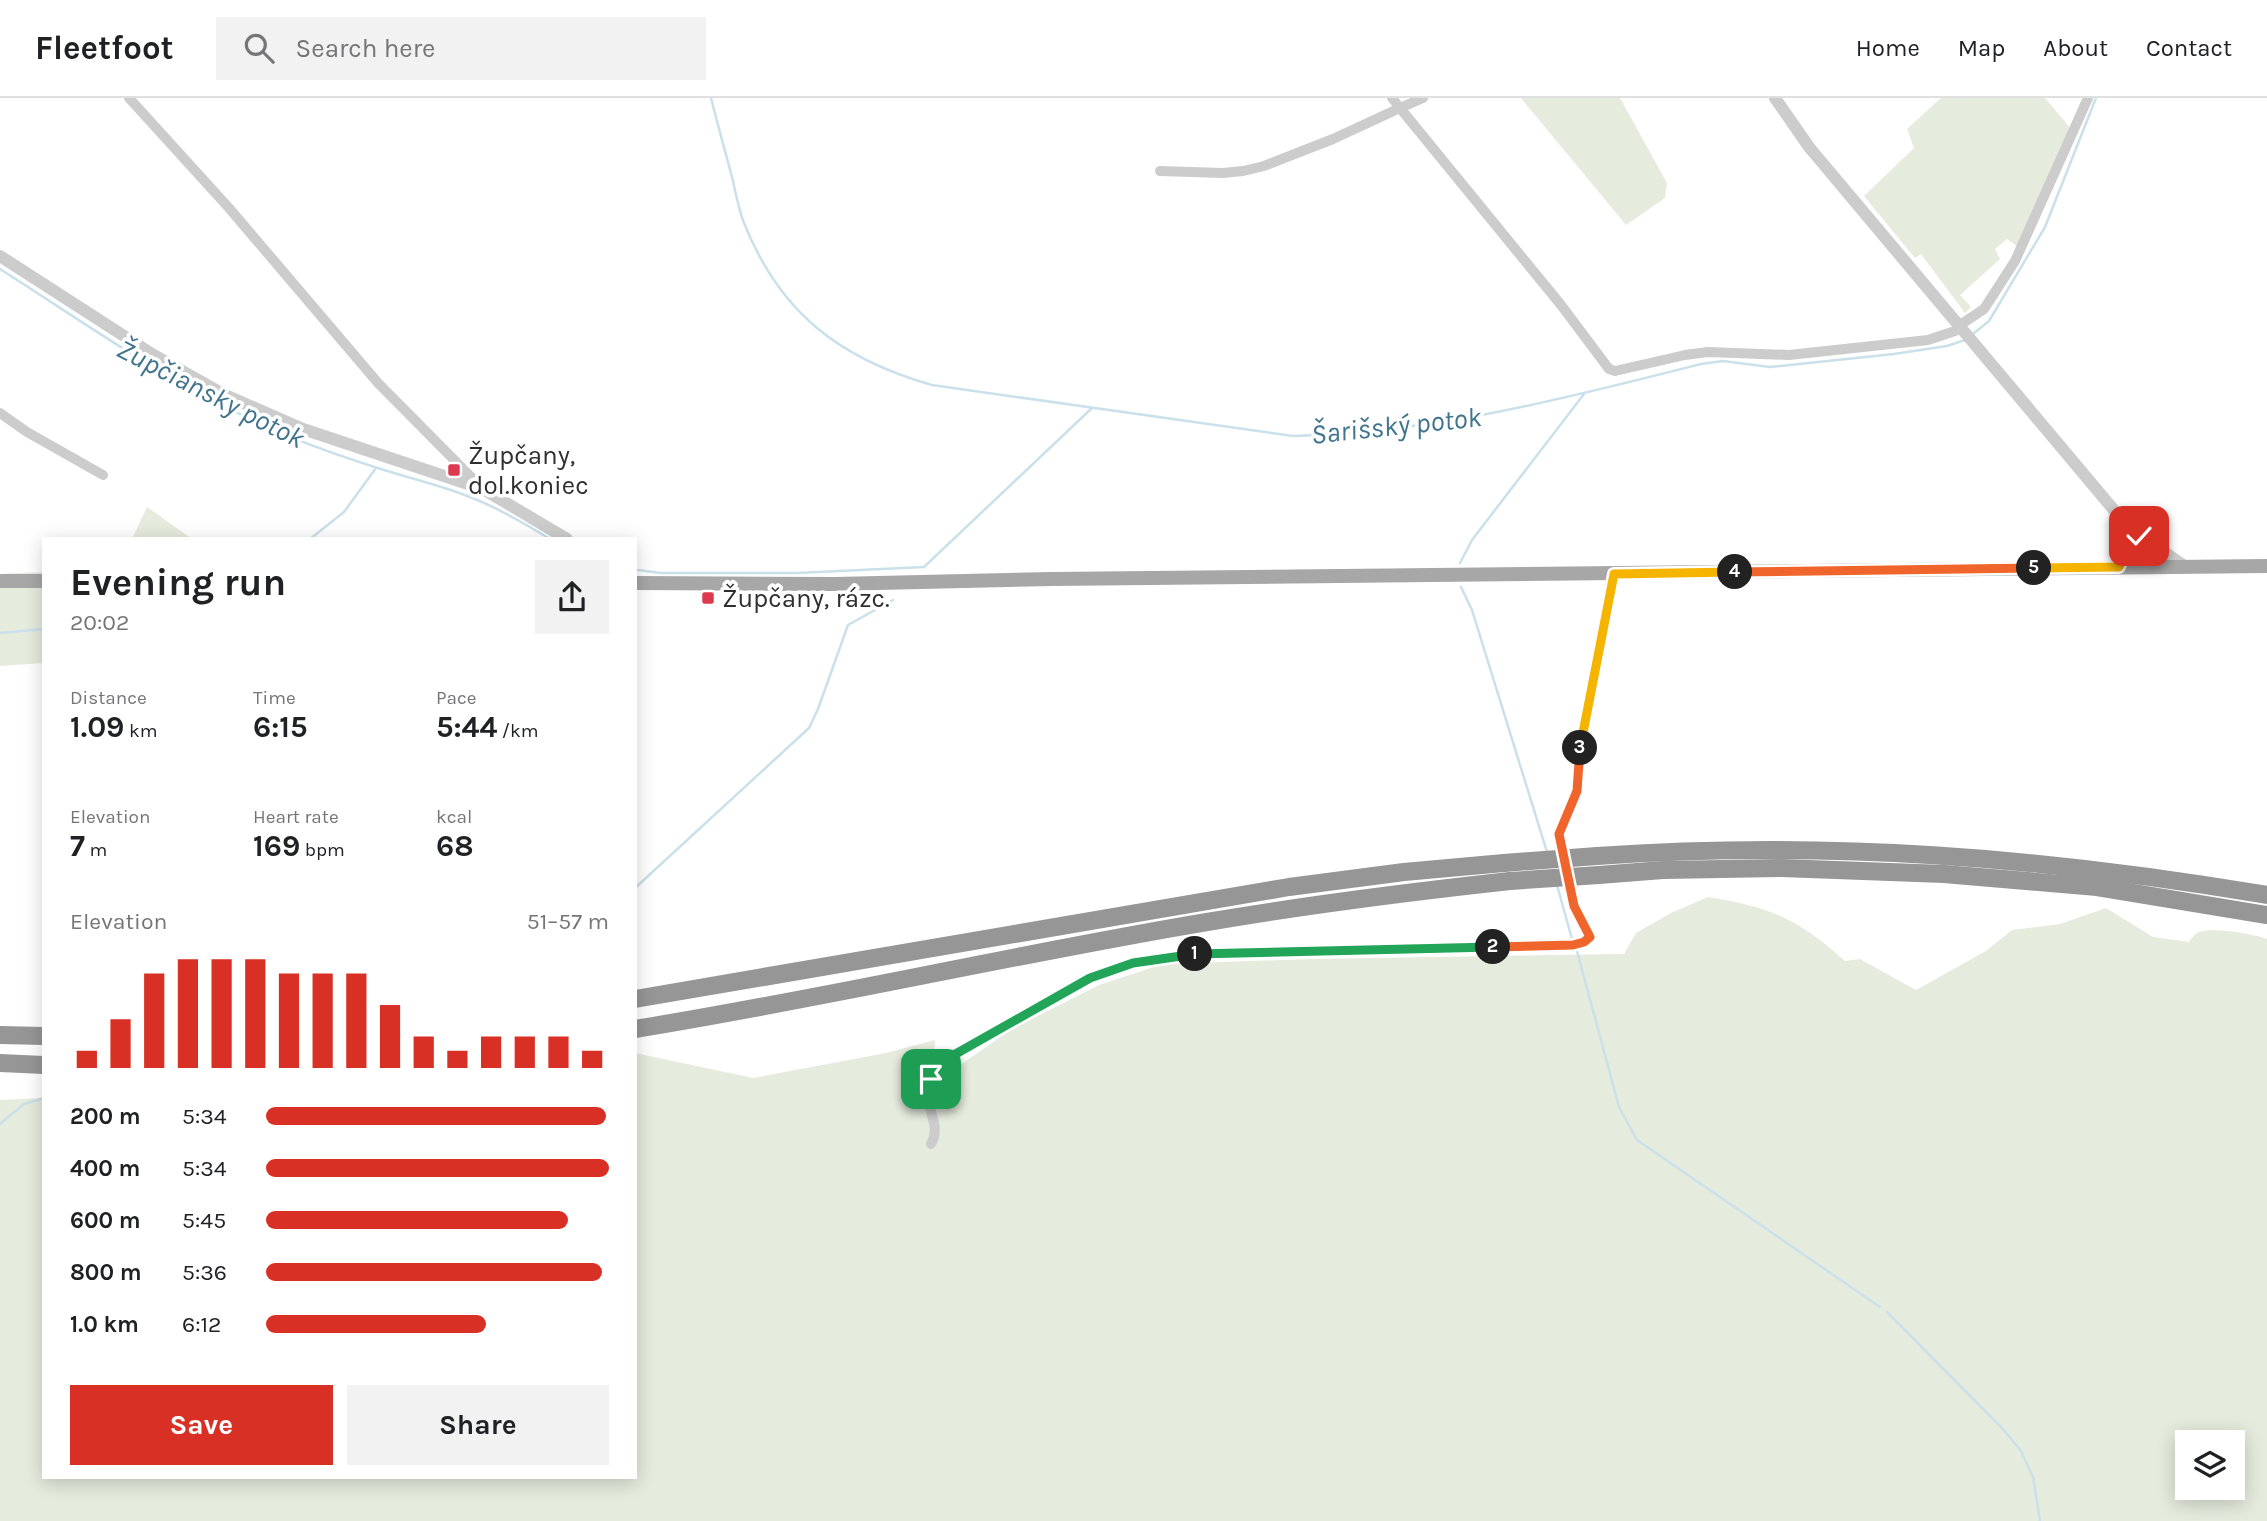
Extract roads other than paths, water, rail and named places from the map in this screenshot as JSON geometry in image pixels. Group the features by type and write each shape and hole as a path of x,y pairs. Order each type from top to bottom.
{"highway":[{"path":"637,999 1289,887 1504,863 1597,856 1733,850 1945,855 2098,869 2267,895"},
{"path":"637,1029 838,994 1207,922 1418,891 1510,881 1663,870 1768,869 1944,874 2097,887 2267,915"},
{"path":"0,1035 42,1036"},
{"path":"0,1063 42,1065"}],"main road":[{"path":"637,583 835,584 2183,565 2266,567"},
{"path":"0,581 42,581"}],"street":[{"path":"129,98 229,208 378,383 483,488"},
{"path":"1392,98 1561,305 1609,369 1615,371 1708,352 1789,355 1887,346 1928,340 1962,328 1984,309 2028,236 2088,98"},
{"path":"1160,171 1223,173 1264,166 1333,139 1423,98"},
{"path":"1775,98 1809,147 2130,528 2183,565"},
{"path":"0,256 152,354 223,394 303,429 483,488 564,537"},
{"path":"0,414 103,475"},
{"path":"2119,567 2128,547 2130,528"},
{"path":"931,1144 935,1132 927,1100 928,1090 931,1079 942,1063 1049,999 1112,969 1162,957 1198,954 1573,945 1590,937 1574,906 1559,834 1577,791 1586,713 1614,574"}],"waterway":[{"name":"Šarišský potok","path":"711,98 742,218 776,283 795,307 817,328 842,346 869,361 932,385 1293,436 1346,433 1448,421 1549,401 1701,364 1723,361 1770,367 1894,354 1947,346 1965,340"},
{"name":"Šarišský potok","path":"1973,334 1989,321 2045,227 2096,98"},
{"name":"Župčiansky potok","path":"0,269 122,348 217,403 316,447 470,497 511,516 547,537"},
{"path":"1460,563 1472,540 1584,394"},
{"name":"Župčiansky potok","path":"638,570 661,573 797,573 924,567 1092,408"},
{"path":"313,537 344,512 376,468"},
{"path":"1461,587 1472,610 1547,852"},
{"path":"637,886 809,728 848,625 893,600"},
{"path":"0,633 42,629"},
{"path":"1557,885 1572,939"},
{"path":"1577,951 1619,1107 1637,1140 1880,1307"},
{"path":"0,1124 24,1104 42,1099"},
{"path":"1887,1312 2003,1429 2021,1451 2033,1477 2040,1521"}],"place":[{"name":"Župčany, dol.koniec","path":"454,470"},
{"name":"Župčany, rázc.","path":"708,598"}]}
